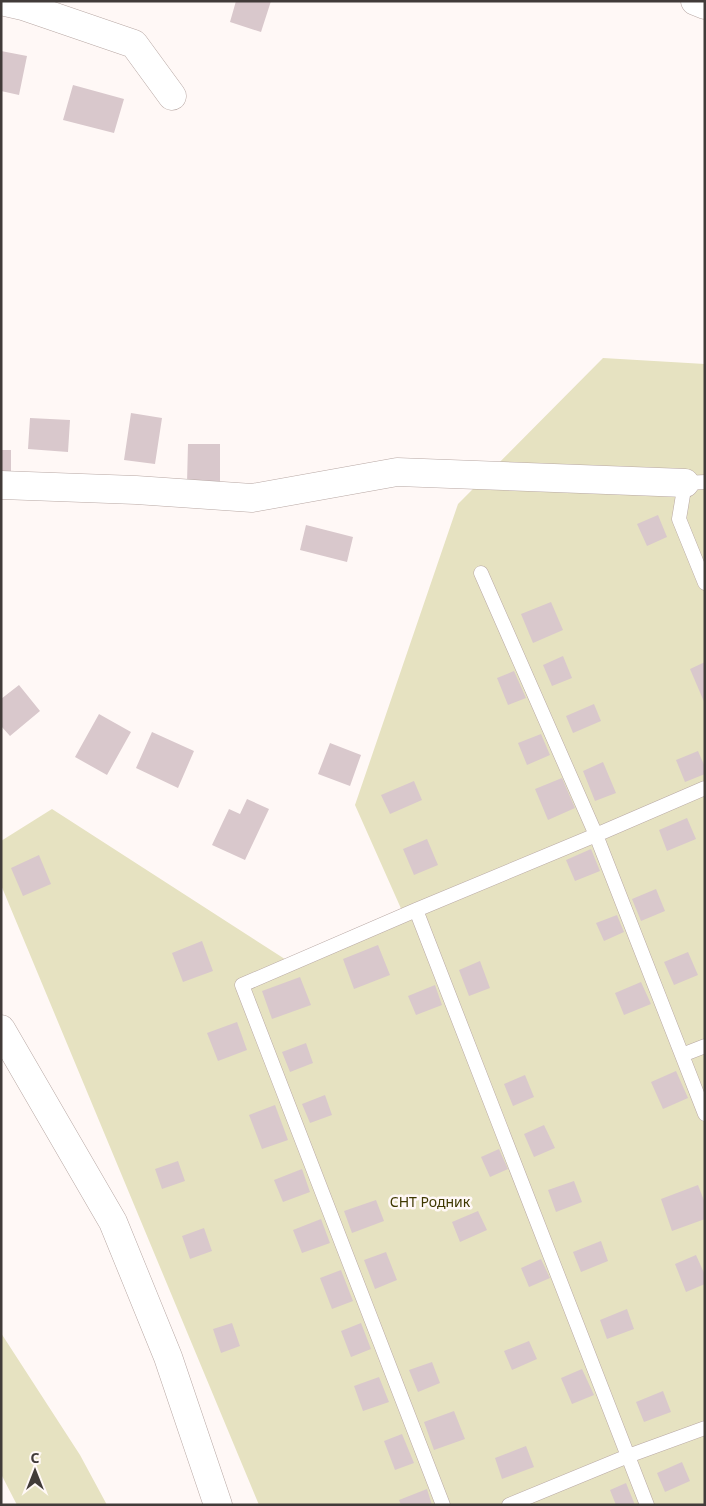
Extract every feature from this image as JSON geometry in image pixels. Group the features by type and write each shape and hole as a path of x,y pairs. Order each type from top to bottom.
{"street":[{"path":"1,1 23,6 134,44 172,96"},
{"path":"696,1 705,5"},
{"path":"1,485 136,490 252,498 397,472 695,482"},
{"path":"1,1029 113,1222 168,1357 218,1505"}],"lane":[{"path":"695,482 679,519 705,583"},
{"path":"481,573 596,835 705,1114"},
{"path":"443,1505 242,985 705,788"},
{"path":"416,910 647,1505"},
{"path":"682,1055 705,1046"},
{"path":"509,1505 628,1456 705,1428"}],"green space":[{"name":"СНТ Родник","path":"603,358 705,364 705,1505 259,1505 1,885 1,841 52,809 291,963 403,913 355,805 458,504"},
{"path":"1,1333 80,1455 107,1505 17,1505 1,1474"}],"building":[{"path":"236,1 271,1 261,32 230,22"},
{"path":"1,51 27,56 19,95 1,91"},
{"path":"73,85 124,99 114,133 63,120"},
{"path":"131,413 162,418 155,464 124,460"},
{"path":"30,418 70,420 68,452 28,449"},
{"path":"188,444 220,444 220,483 187,483"},
{"path":"1,450 11,450 11,471 1,471"},
{"path":"658,515 667,537 647,546 637,524"},
{"path":"306,525 353,537 347,562 300,550"},
{"path":"551,602 563,630 533,643 521,614"},
{"path":"563,656 572,678 552,686 543,665"},
{"path":"705,662 705,704 690,669"},
{"path":"514,671 526,698 508,705 497,678"},
{"path":"19,685 40,711 10,736 1,726 1,699"},
{"path":"594,704 601,721 573,733 566,716"},
{"path":"99,714 131,732 107,775 75,757"},
{"path":"152,732 194,751 178,788 136,768"},
{"path":"541,734 550,755 527,765 518,743"},
{"path":"330,743 361,755 350,786 318,774"},
{"path":"698,751 705,767 705,774 685,782 676,760"},
{"path":"603,762 616,793 595,801 583,771"},
{"path":"562,778 575,808 548,820 535,789"},
{"path":"414,781 422,800 390,814 381,795"},
{"path":"247,799 269,809 245,860 212,845 229,809 240,814"},
{"path":"687,818 696,839 667,851 659,830"},
{"path":"427,839 438,865 414,875 403,849"},
{"path":"591,849 600,871 575,881 566,860"},
{"path":"39,855 51,884 23,896 11,868"},
{"path":"656,889 665,911 641,921 632,899"},
{"path":"617,915 624,932 604,941 596,923"},
{"path":"202,941 213,971 183,982 172,953"},
{"path":"378,945 390,975 354,989 343,959"},
{"path":"688,952 698,975 674,985 664,962"},
{"path":"480,961 490,988 469,996 459,970"},
{"path":"300,977 311,1005 272,1019 262,991"},
{"path":"641,982 651,1004 624,1015 615,993"},
{"path":"435,985 442,1005 416,1015 408,996"},
{"path":"237,1022 247,1050 218,1061 207,1033"},
{"path":"306,1043 313,1063 290,1072 282,1052"},
{"path":"676,1071 688,1098 663,1109 651,1082"},
{"path":"525,1075 534,1097 513,1106 504,1084"},
{"path":"325,1095 332,1115 310,1123 302,1104"},
{"path":"275,1105 288,1140 262,1149 249,1115"},
{"path":"544,1125 555,1148 534,1157 524,1134"},
{"path":"499,1149 508,1169 490,1177 481,1157"},
{"path":"178,1161 185,1181 162,1189 155,1169"},
{"path":"302,1169 310,1192 283,1202 274,1180"},
{"path":"574,1181 582,1202 556,1212 548,1190"},
{"path":"698,1185 705,1203 705,1219 672,1231 661,1199"},
{"path":"376,1200 384,1221 352,1233 344,1211"},
{"path":"478,1211 487,1230 460,1242 452,1222"},
{"path":"321,1219 330,1243 302,1253 293,1230"},
{"path":"204,1228 212,1251 190,1259 182,1236"},
{"path":"601,1241 608,1261 581,1272 573,1252"},
{"path":"386,1252 397,1280 375,1289 364,1260"},
{"path":"696,1255 705,1275 705,1284 686,1292 675,1264"},
{"path":"541,1259 550,1278 529,1287 521,1268"},
{"path":"341,1270 353,1301 332,1309 320,1278"},
{"path":"627,1309 634,1329 607,1339 600,1320"},
{"path":"232,1323 240,1346 221,1353 213,1329"},
{"path":"361,1323 371,1349 351,1357 341,1331"},
{"path":"529,1341 537,1359 512,1370 504,1351"},
{"path":"432,1362 440,1383 418,1392 409,1370"},
{"path":"582,1369 594,1395 572,1404 561,1378"},
{"path":"379,1377 389,1402 363,1411 354,1386"},
{"path":"663,1391 671,1412 644,1422 636,1402"},
{"path":"454,1411 465,1439 434,1450 424,1422"},
{"path":"402,1434 414,1463 395,1470 384,1441"},
{"path":"526,1446 534,1467 502,1479 495,1458"},
{"path":"682,1462 690,1481 665,1492 657,1473"},
{"path":"626,1483 635,1505 616,1505 610,1490"},
{"path":"427,1489 432,1505 401,1505 399,1500"}]}
